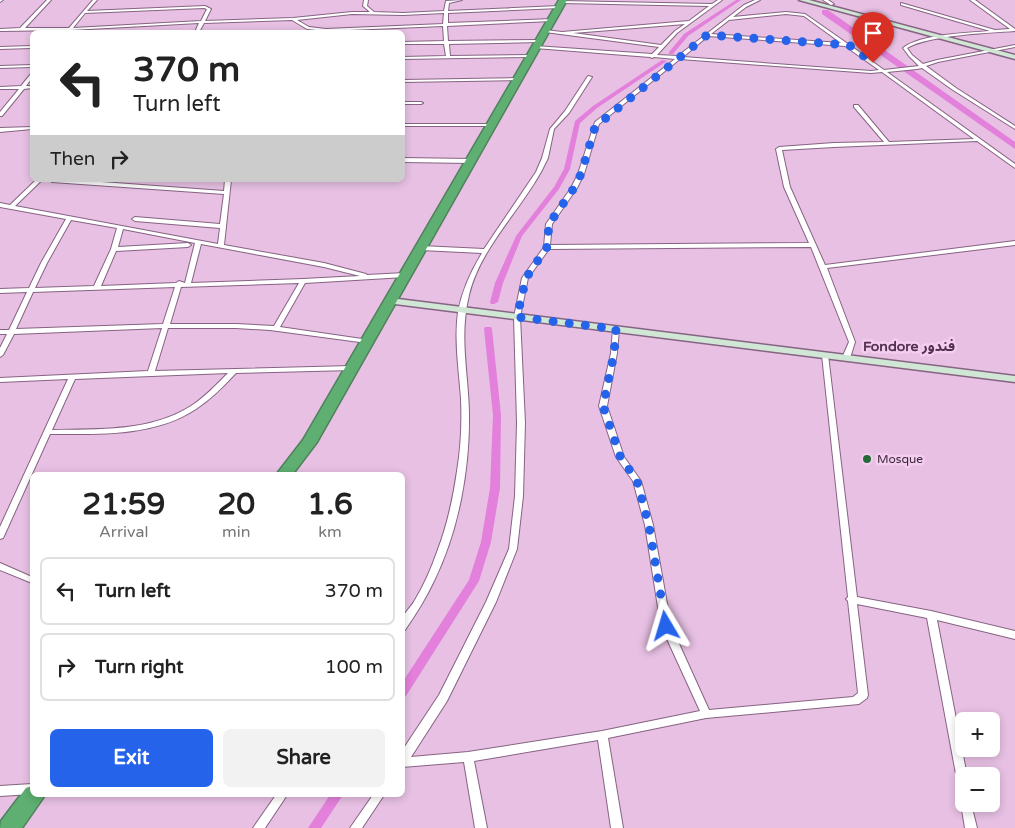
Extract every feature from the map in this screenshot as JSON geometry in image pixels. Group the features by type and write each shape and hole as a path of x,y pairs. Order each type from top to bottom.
{"highway":[{"path":"286,472 309,442 561,3"},
{"path":"8,828 32,797"}],"main road":[{"path":"802,0 993,51 1015,55"},
{"path":"818,0 1015,55"},
{"path":"390,301 1015,379"}],"street":[{"path":"20,30 50,0"},
{"path":"70,30 95,0"},
{"path":"366,0 365,6 372,13"},
{"path":"448,58 445,1 460,0"},
{"path":"652,57 690,22 720,0"},
{"path":"405,757 443,698 491,602 513,550 519,496 521,432 517,317 526,278 547,247 549,224 574,188 581,174 595,127 707,35 745,6 758,0"},
{"path":"825,0 832,4"},
{"path":"972,0 1014,31"},
{"path":"80,30 148,24 293,19 337,14 446,11 561,3 711,5"},
{"path":"902,4 997,31"},
{"path":"84,12 205,7 209,9 198,30"},
{"path":"729,19 800,13 809,17 1015,166"},
{"path":"293,19 313,29 552,20"},
{"path":"405,58 448,58 538,44 563,34 690,22"},
{"path":"144,30 148,24"},
{"path":"0,30 30,30"},
{"path":"1014,31 942,37 907,45 905,48 908,54 922,66 1015,128"},
{"path":"563,34 662,46"},
{"path":"707,35 849,45"},
{"path":"405,43 538,44 652,57 853,71 911,69 937,61 1015,46"},
{"path":"0,48 30,47"},
{"path":"0,67 30,66"},
{"path":"405,622 428,585 450,528 463,466 465,413 459,340 462,310 468,284 485,251 531,185 543,164 549,138 556,123 566,112 590,77"},
{"path":"0,115 30,78"},
{"path":"405,81 518,79"},
{"path":"0,88 30,88"},
{"path":"405,103 421,103"},
{"path":"856,106 888,143"},
{"path":"405,125 492,125"},
{"path":"0,130 30,128"},
{"path":"846,358 852,342 814,245 787,186 779,149 977,140"},
{"path":"405,160 471,161"},
{"path":"11,207 37,182"},
{"path":"79,182 227,193"},
{"path":"221,246 228,182"},
{"path":"0,205 198,244"},
{"path":"0,355 30,289 61,230 69,219"},
{"path":"135,219 223,226"},
{"path":"97,286 114,249 120,228"},
{"path":"823,267 1015,243"},
{"path":"114,249 165,244 221,246 324,265 371,277"},
{"path":"188,283 198,244"},
{"path":"547,247 814,245"},
{"path":"421,248 485,251"},
{"path":"316,280 318,273 324,265"},
{"path":"0,291 179,283 302,281 405,275"},
{"path":"276,328 302,281"},
{"path":"152,373 179,283"},
{"path":"0,332 167,325 276,328 367,341"},
{"path":"616,329 614,354 603,406 620,456 637,481 649,526 666,626 706,714"},
{"path":"405,762 468,757 602,735 706,714 790,708 860,699 863,695 825,355"},
{"path":"0,380 152,373 352,368"},
{"path":"48,432 128,429 163,423 191,410 214,392 233,372"},
{"path":"0,536 72,378"},
{"path":"0,566 30,579"},
{"path":"851,599 931,615 1015,635"},
{"path":"931,615 960,767"},
{"path":"602,735 617,828"},
{"path":"468,757 481,828"},
{"path":"0,791 30,789"},
{"path":"259,828 281,797"},
{"path":"356,828 378,797"},
{"path":"968,812 971,828"}],"waterway":[{"path":"671,53 686,35 739,0"},
{"path":"825,12 1015,146"},
{"path":"494,302 499,283 519,236 557,188 567,169 577,122 595,107 664,61"},
{"path":"405,688 474,581 486,542 495,488 497,415 488,329"},
{"path":"314,828 336,797"}],"place":[{"name":"Mosque","path":"867,459"}],"district":[{"name":"Fondore فندور","path":"909,346"}],"route":[{"path":"666,626 649,526 637,481 620,456 603,406 614,354 616,329 517,317 526,278 541,252 547,247 549,224 574,188 581,174 597,124 707,35 812,44 849,45 873,63"}]}
